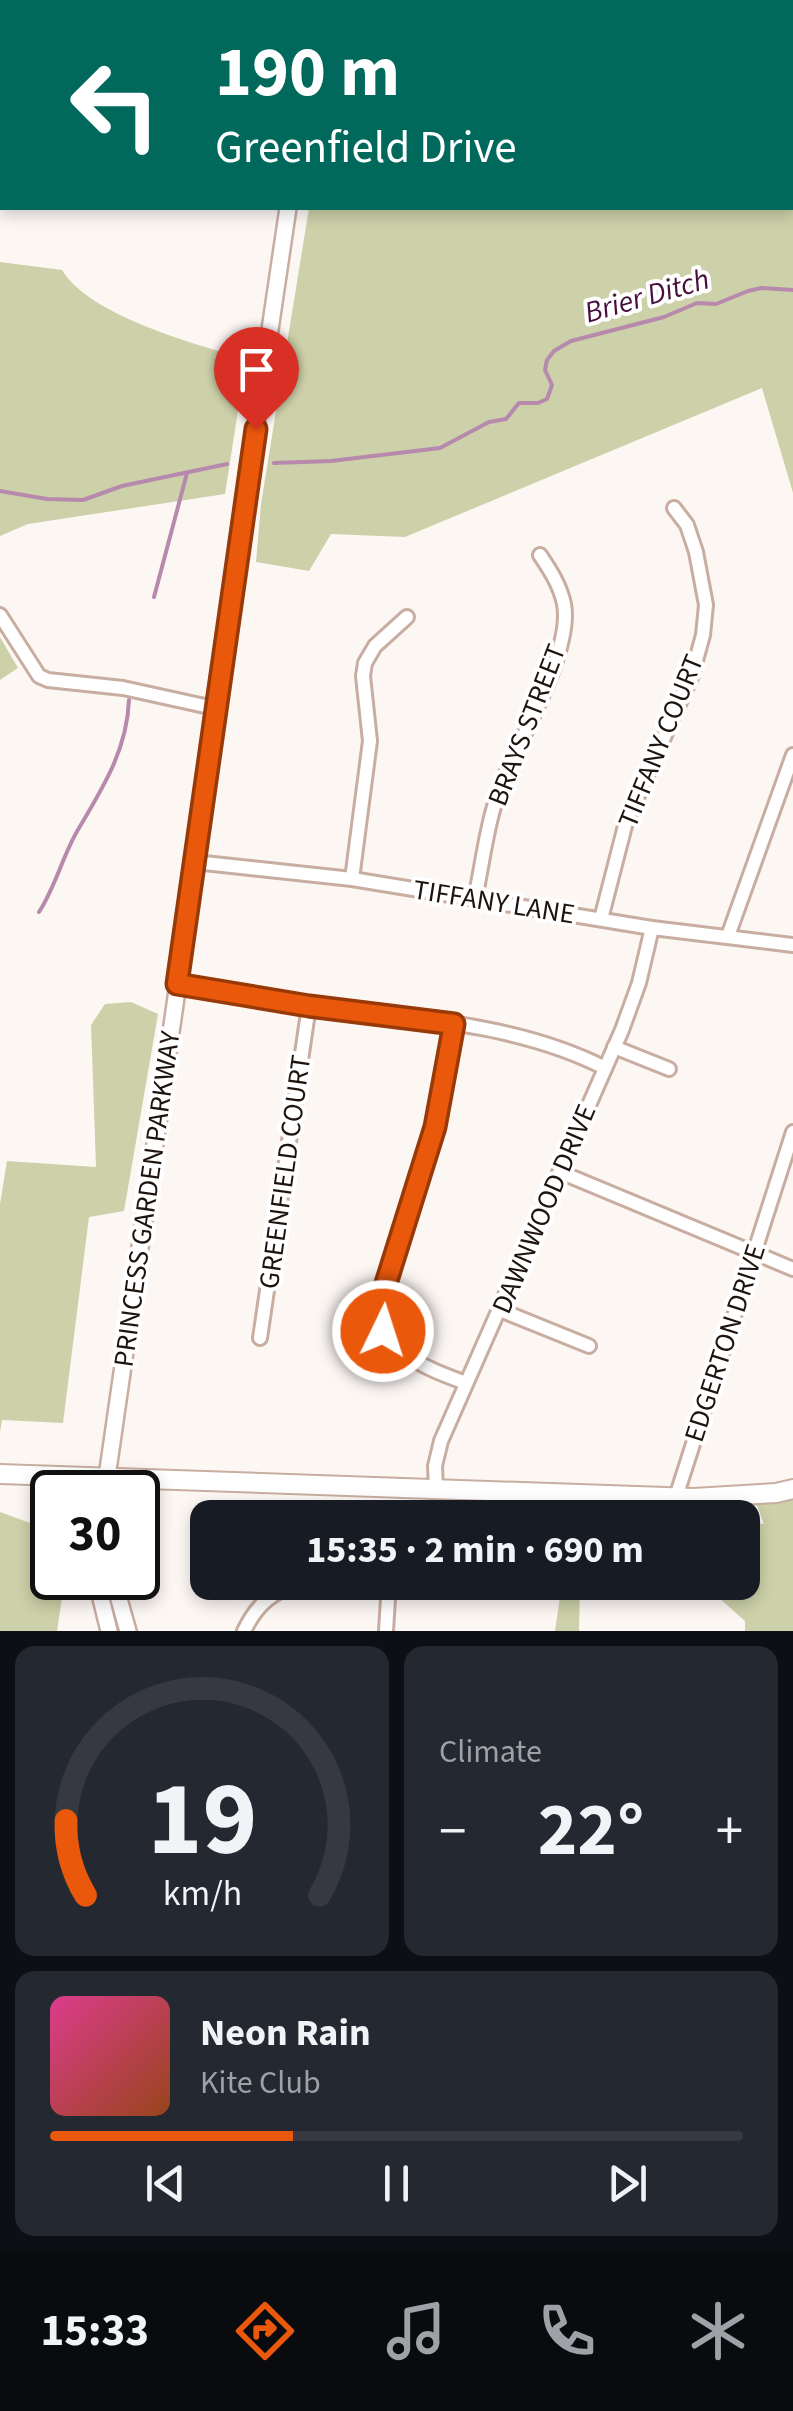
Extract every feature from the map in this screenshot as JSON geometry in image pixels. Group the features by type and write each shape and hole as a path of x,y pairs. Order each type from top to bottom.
{"main road":[{"path":"0,1474 30,1478"},
{"path":"160,1487 436,1489 676,1497 722,1497 793,1489"}],"street":[{"name":"PRINCESS GARDEN PARKWAY","path":"107,1470 288,210"},
{"name":"TIFFANY COURT","path":"601,919 626,822 692,675 703,635 706,605 696,552 687,526 674,508"},
{"name":"BRAYS STREET","path":"475,899 492,813 547,680 562,632 564,605 556,580 540,555"},
{"path":"0,614 39,676 48,680 123,688 214,708"},
{"path":"352,879 370,741 363,676 375,646 407,616"},
{"path":"728,936 793,755"},
{"name":"TIFFANY LANE","path":"195,862 352,879 652,928 793,945"},
{"name":"DAWNWOOD DRIVE","path":"436,1489 438,1450 614,1047 639,984 652,928"},
{"path":"177,984 454,1024 560,1048 605,1068"},
{"name":"GREENFIELD COURT","path":"260,1338 309,1006"},
{"path":"454,1024 435,1127 380,1314 386,1336 399,1348 435,1371 466,1383"},
{"path":"614,1047 670,1070"},
{"name":"EDGERTON DRIVE","path":"676,1497 793,1132"},
{"path":"560,1172 793,1269"},
{"path":"500,1310 589,1346"},
{"path":"101,1600 109,1631"},
{"path":"119,1600 128,1631"},
{"path":"244,1631 265,1600"},
{"path":"386,1631 388,1600"}],"green space":[{"path":"309,210 793,210 793,493 762,388 405,537 331,534 309,571 256,562 261,504"},
{"path":"0,262 62,270 95,301 119,314 246,359 225,494 28,524 0,536"},
{"path":"0,637 18,668 0,680"},
{"path":"131,1002 158,1014 124,1211 89,1217 63,1423 2,1420 0,1432 0,1204 7,1161 96,1167 91,1025 105,1004"},
{"path":"793,1489 793,1631 745,1631 745,1621 721,1600 760,1600 760,1523 764,1524 760,1500 753,1495"},
{"path":"0,1512 30,1523 30,1600 62,1600 57,1631 0,1631"},
{"path":"560,1600 580,1600 579,1631 555,1631"}],"waterway":[{"name":"Brier Ditch","path":"274,463 331,461 440,448 489,422 506,419 519,403 547,399 552,385 545,370 547,360 571,341 664,317 697,303 716,304 761,288 793,290"},
{"name":"Brier Ditch","path":"0,491 83,500 122,486 227,464"},
{"path":"154,597 187,473"},
{"path":"39,912 73,838 113,767 124,735 129,700"}],"route":[{"path":"256,429 177,984 454,1024 435,1127 383,1293 383,1331"}]}
